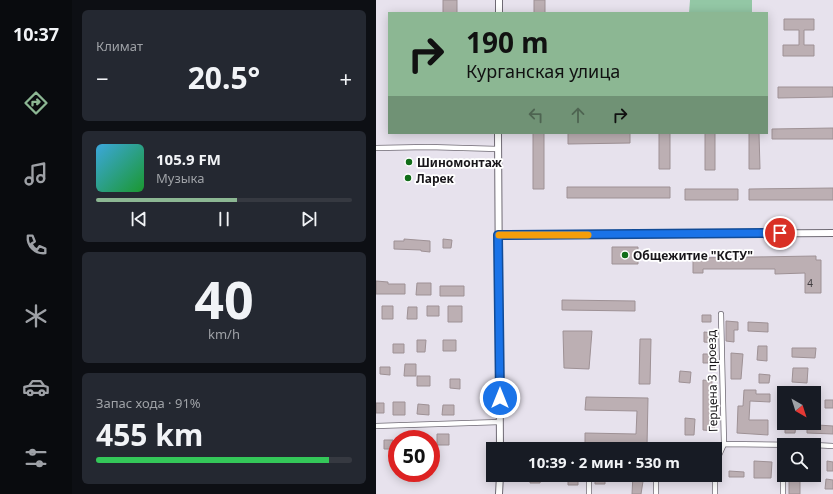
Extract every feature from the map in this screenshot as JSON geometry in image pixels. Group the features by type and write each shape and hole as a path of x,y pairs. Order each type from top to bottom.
{"main road":[{"path":"499,0 499,12"},
{"path":"498,134 500,442"},
{"path":"498,235 833,232"},
{"path":"500,482 500,494"}],"street":[{"path":"376,148 428,147 498,150"},
{"name":"Герцена 3 проезд","path":"715,494 715,464 724,444 721,314"},
{"path":"376,426 500,422"},
{"path":"724,444 777,444"},
{"path":"821,445 833,446"},
{"path":"589,482 589,494"},
{"path":"656,482 656,494"},
{"path":"783,482 783,494"}],"green space":[{"path":"690,0 752,0 752,12 689,12"}],"building":[{"path":"443,0 457,0 457,12 443,12"},
{"path":"534,0 545,0 545,12 534,12"},
{"path":"784,19 814,19 814,30 804,30 804,45 814,45 814,56 783,56 783,45 799,45 799,30 784,30"},
{"path":"778,87 833,87 833,97 778,98"},
{"path":"833,128 833,139 772,139 772,129"},
{"path":"533,134 544,134 544,189 533,189"},
{"path":"568,134 630,134 630,143 568,144"},
{"path":"659,134 670,134 670,169 659,169"},
{"path":"705,134 715,134 715,170 705,170"},
{"path":"749,134 759,134 760,169 749,169"},
{"path":"433,177 448,177 448,184 433,183"},
{"path":"567,187 670,187 670,198 567,198"},
{"path":"833,188 833,200 749,200 749,189"},
{"path":"685,189 738,189 738,200 685,200"},
{"path":"404,239 430,241 430,252 421,250 394,249 394,241 404,241"},
{"path":"443,239 452,240 451,248 443,248"},
{"name":"Общежитие \"КСТУ\"","path":"612,247 638,247 638,264 612,264"},
{"path":"816,256 816,260 821,260 821,293 805,293 805,273 775,274 775,269 703,269 703,273 693,273 693,258"},
{"path":"376,281 388,282 388,284 405,284 405,294 376,294"},
{"path":"417,283 431,283 431,295 416,295"},
{"path":"440,286 464,286 464,296 440,296"},
{"path":"562,300 635,301 635,311 562,310"},
{"path":"382,306 393,306 393,319 382,319"},
{"path":"427,306 439,306 439,316 427,316"},
{"path":"448,306 462,306 462,322 448,322"},
{"path":"408,307 417,307 417,319 407,319"},
{"path":"702,315 711,315 711,322 702,322"},
{"path":"726,321 738,322 738,330 734,330 734,342 726,341"},
{"path":"748,322 768,323 768,332 748,331"},
{"path":"563,331 592,331 589,369 564,368"},
{"path":"704,332 715,333 714,343 704,342"},
{"path":"640,339 651,339 650,384 639,384"},
{"path":"417,340 426,340 425,352 417,352"},
{"path":"443,340 456,340 456,351 443,351"},
{"path":"393,344 404,344 404,353 393,353"},
{"path":"758,346 767,346 767,361 757,360"},
{"path":"792,348 816,348 815,358 792,357"},
{"path":"731,353 743,354 741,379 731,379"},
{"path":"703,354 714,354 714,363 703,363"},
{"path":"405,364 416,364 416,376 404,376"},
{"path":"380,367 390,367 390,375 380,374"},
{"path":"793,368 808,368 807,383 792,382"},
{"path":"680,371 691,372 690,383 679,382"},
{"path":"759,374 770,375 769,383 759,383"},
{"path":"417,376 430,376 430,386 417,386"},
{"path":"450,379 460,379 460,389 450,388"},
{"path":"703,380 712,381 711,405 713,405 712,420 715,420 714,431 703,430"},
{"path":"744,390 756,390 756,394 770,394 770,402 750,401 749,420 768,420 768,435 737,433 738,406 743,406"},
{"path":"586,397 648,398 647,442 585,442 585,433 636,434 637,411 585,410"},
{"path":"825,400 833,400 833,408 825,408"},
{"path":"393,402 405,402 405,415 393,415"},
{"path":"376,403 384,403 384,413 376,413"},
{"path":"418,404 429,405 429,415 417,414"},
{"path":"443,405 454,405 454,415 442,415"},
{"path":"685,418 695,419 694,435 685,435"},
{"path":"821,425 833,426 833,434 807,433 807,430 821,430"},
{"path":"785,430 795,430 795,433 785,433"},
{"path":"440,434 449,434 449,445 440,445"},
{"path":"384,440 388,440 388,449 384,449"},
{"path":"754,461 772,462 771,478 754,478"},
{"path":"827,461 833,462 833,471 827,471"},
{"path":"729,471 744,472 744,477 729,477"},
{"path":"826,479 833,480 833,489 825,489"},
{"path":"530,482 540,482 540,483"},
{"path":"568,482 578,482 578,485 568,485"},
{"path":"595,482 605,482 605,484 595,484"},
{"path":"633,482 643,482 641,494 632,494"},
{"path":"789,482 800,482 800,494 789,494"}],"slow traffic":[{"path":"499,235 588,235"}],"place":[{"name":"Шиномонтаж","path":"409,162"},
{"name":"Ларек","path":"408,178"},
{"name":"Общежитие \"КСТУ\"","path":"625,255"}],"route":[{"path":"500,398 498,235 780,233"}]}
